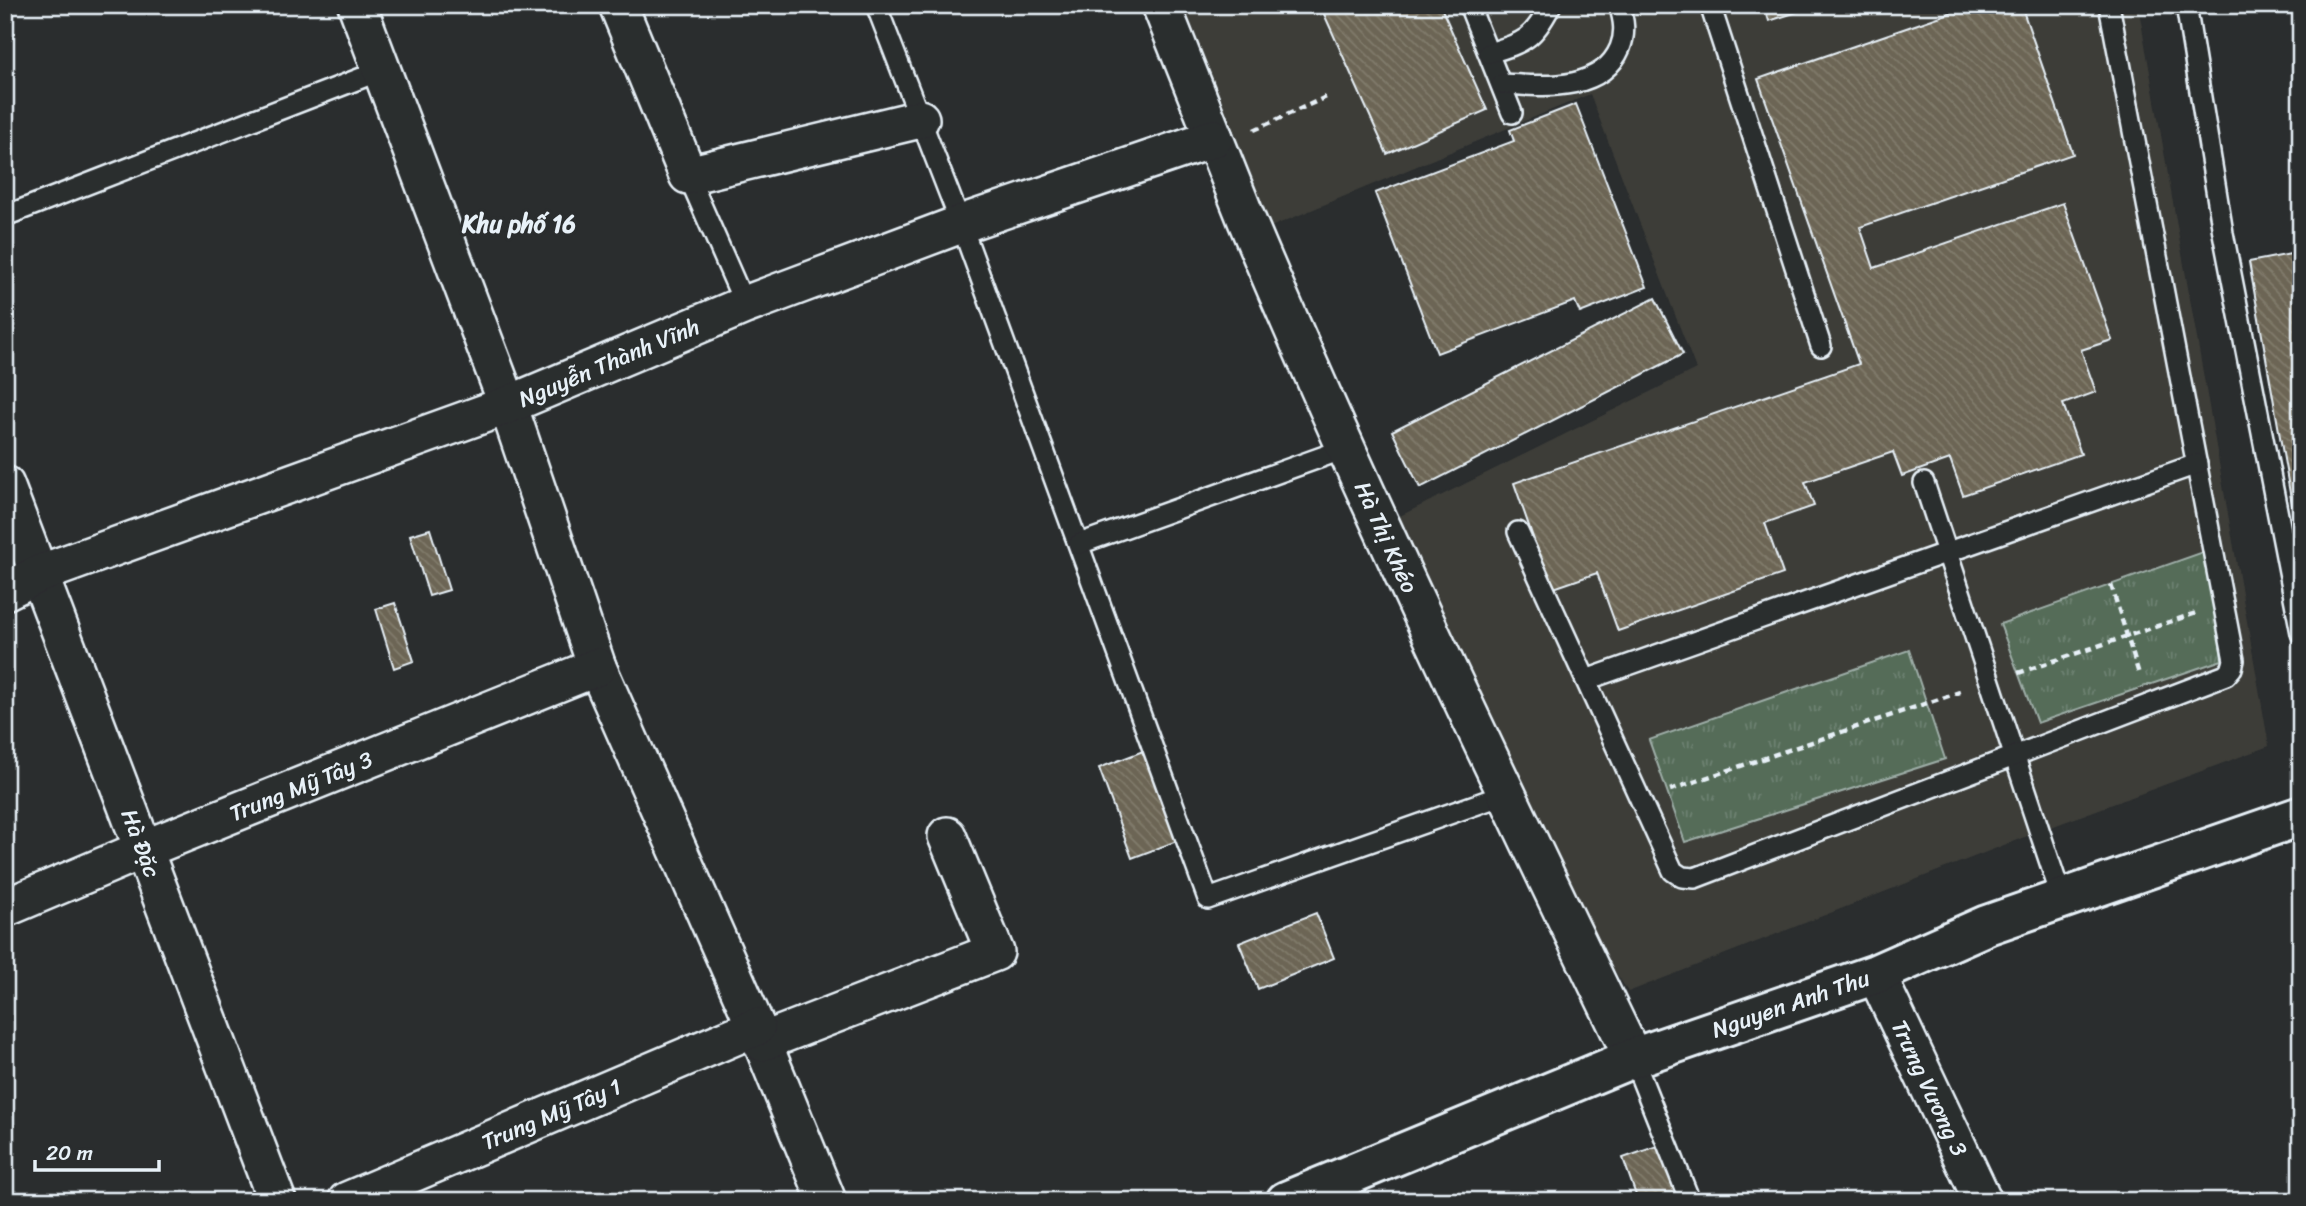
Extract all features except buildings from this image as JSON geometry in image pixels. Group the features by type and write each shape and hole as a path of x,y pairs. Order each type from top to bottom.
{"main road":[{"name":"Nguyen Anh Thu","path":"1307,1197 1633,1058 1876,974 1987,925 2301,816"}],"street":[{"path":"357,5 508,405 597,667 759,1035 827,1201"},
{"path":"618,5 688,175 920,119"},
{"name":"Hà Thị Khéo","path":"1161,5 1247,220 1348,449 1507,794 1633,1058"},
{"name":"Nguyễn Thành Vĩnh","path":"5,591 39,575 508,405 746,305 961,224 1216,142"},
{"name":"Hà Đặc","path":"5,485 277,1201"},
{"name":"Trung Mỹ Tây 3","path":"5,908 597,667"},
{"name":"Trung Mỹ Tây 1","path":"347,1201 759,1035 995,952 947,836"},
{"name":"Trưng Vương 3","path":"1876,974 1983,1201"}],"lane":[{"path":"876,5 961,224 1208,899 1507,794"},
{"path":"1469,5 1513,113"},
{"path":"1489,53 1524,42 1541,24 1551,5"},
{"path":"1502,84 1574,83 1595,76 1614,61 1624,38 1619,5"},
{"path":"1710,5 1821,346"},
{"path":"1518,532 1673,871 1682,877 1695,878 2226,675 2234,660 2109,5"},
{"path":"2186,5 2223,233 2301,633"},
{"path":"5,216 382,70"},
{"path":"688,175 746,305"},
{"path":"1079,544 1348,449"},
{"path":"1586,680 2197,464"},
{"path":"1924,483 2062,899"},
{"path":"1633,1058 1690,1201"}],"path":[{"path":"1216,142 1326,97"},
{"path":"2111,585 2148,705"},
{"path":"1641,800 2223,604"}],"shaded area":[{"path":"1173,5 2138,5 2269,746 2040,831 1628,992 1550,865 1392,520 1696,369 1590,94 1268,228"}],"green space":[{"path":"2209,550 2222,660 2037,723 2000,624"},
{"path":"1909,650 1945,759 1685,842 1649,740"}],"district":[{"name":"Khu phố 16","path":"519,224"}]}
